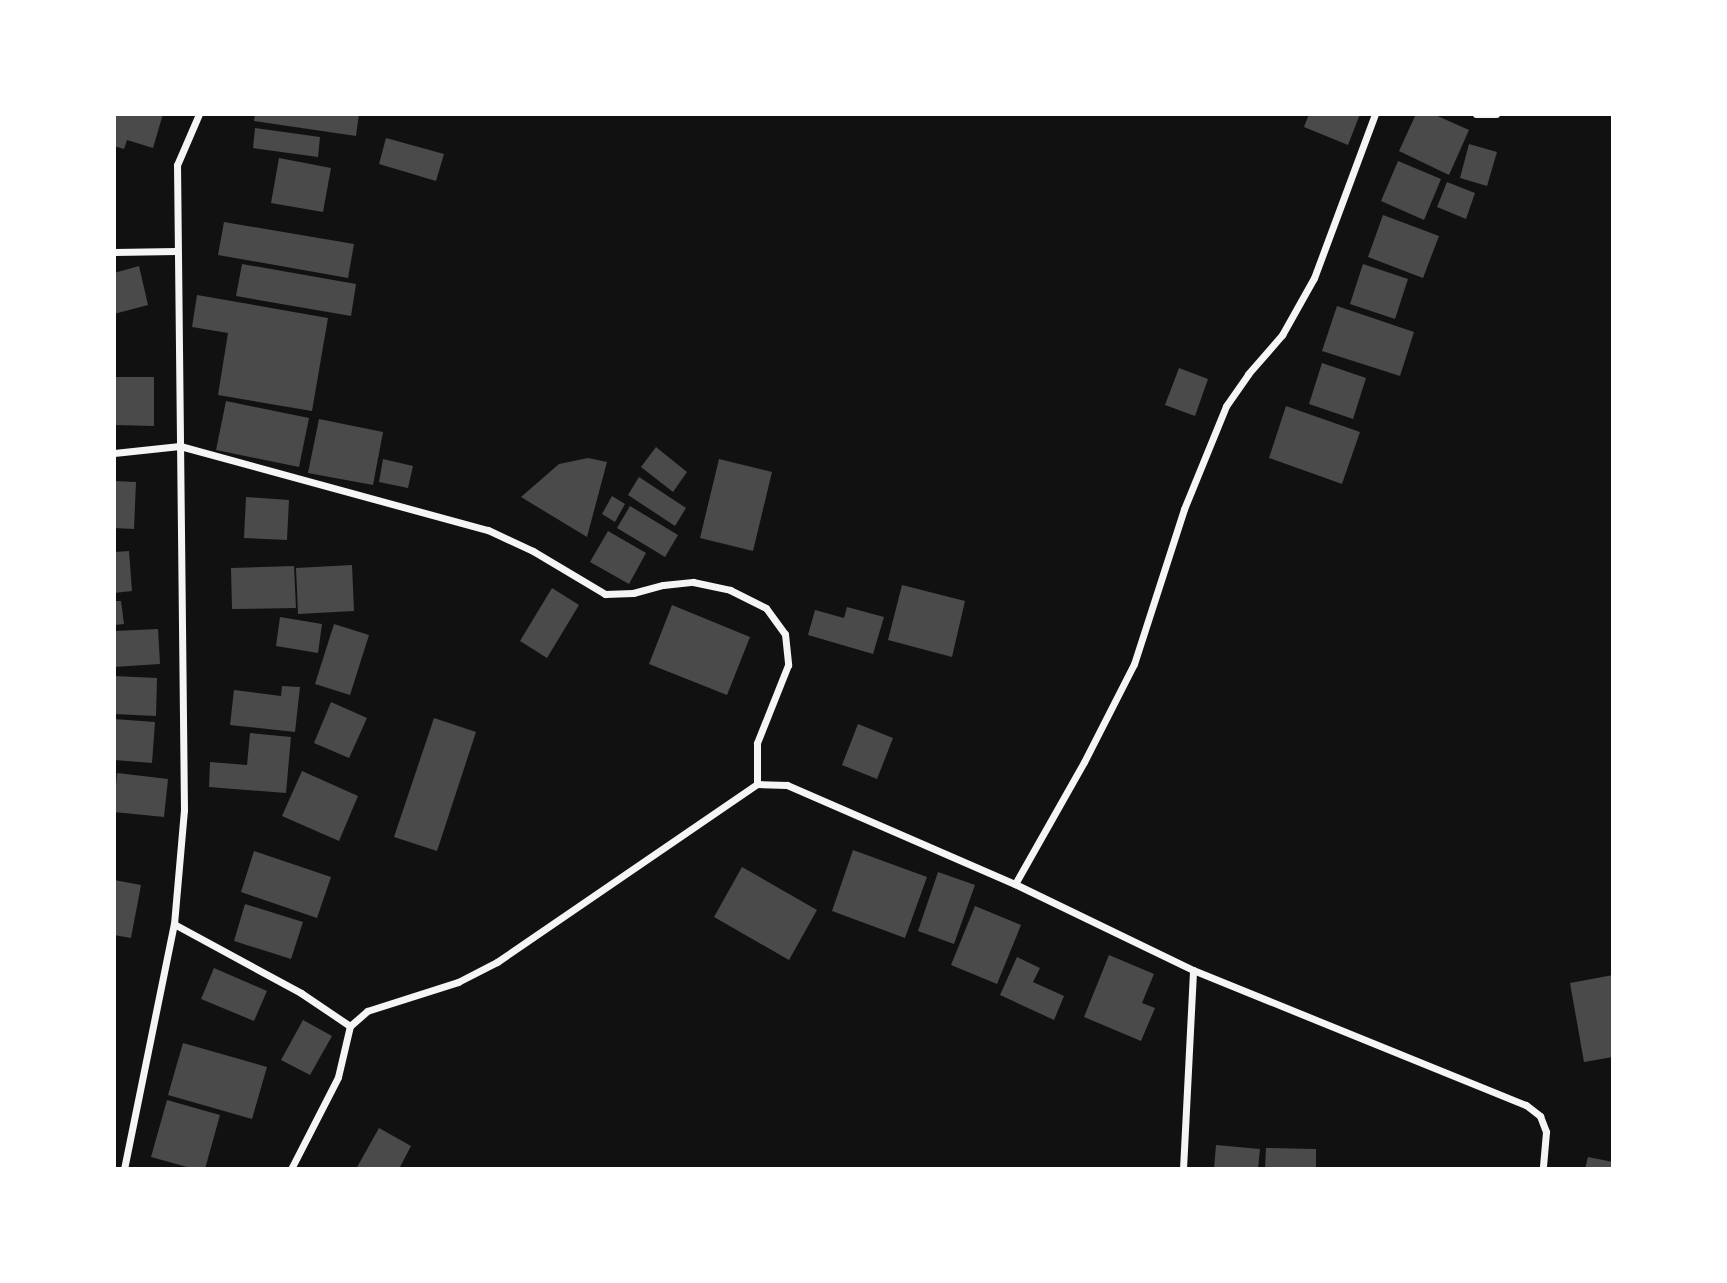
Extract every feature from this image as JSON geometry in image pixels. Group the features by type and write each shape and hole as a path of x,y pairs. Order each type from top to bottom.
{"street":[{"path":"124,1169 174,924 184,810 177,165 199,114"},
{"path":"1015,884 1084,762 1134,664 1184,509 1226,406 1248,374 1282,335 1314,278 1375,114"},
{"path":"1476,114 1496,114"},
{"path":"114,252 176,251"},
{"path":"114,453 180,446 488,530 533,551 574,578 605,594 633,593 663,585 693,582 730,590 766,608 785,634 788,665 757,743 757,783"},
{"path":"291,1169 338,1077 350,1026 367,1011 458,982 497,962 757,783 787,785 1015,884 1193,970 1526,1105 1539,1116 1546,1132 1543,1169"},
{"path":"174,924 301,993 350,1026"},
{"path":"1183,1169 1193,970"}],"building":[{"path":"114,114 163,114 153,148 127,140 124,149 114,146"},
{"path":"255,114 359,114 356,136 254,121"},
{"path":"1309,114 1360,114 1348,145 1304,127"},
{"path":"1416,114 1433,114 1469,130 1449,175 1399,151"},
{"path":"255,128 320,137 318,157 253,148"},
{"path":"386,138 444,154 436,181 379,164"},
{"path":"1469,144 1497,152 1487,186 1460,178"},
{"path":"279,158 331,168 323,212 271,203"},
{"path":"1398,161 1441,179 1424,220 1381,201"},
{"path":"1447,182 1475,193 1466,219 1437,207"},
{"path":"1383,215 1439,236 1423,278 1368,257"},
{"path":"224,222 354,244 348,278 218,255"},
{"path":"242,264 356,284 351,316 236,296"},
{"path":"1363,264 1408,279 1395,319 1350,304"},
{"path":"139,266 148,305 114,314 114,273"},
{"path":"197,295 328,318 312,411 218,395 228,333 192,327"},
{"path":"1337,306 1414,332 1400,376 1322,351"},
{"path":"1322,363 1366,378 1353,419 1309,404"},
{"path":"1179,368 1208,379 1195,416 1165,405"},
{"path":"114,377 154,377 154,426 114,425"},
{"path":"226,401 309,418 299,467 216,450"},
{"path":"1286,406 1360,432 1342,484 1269,458"},
{"path":"319,419 383,432 373,485 308,473"},
{"path":"656,447 687,472 673,492 641,467"},
{"path":"588,458 607,462 587,537 521,497 559,464"},
{"path":"383,459 413,466 408,488 379,482"},
{"path":"719,459 772,472 753,551 700,538"},
{"path":"639,477 686,508 675,526 628,495"},
{"path":"114,481 136,482 134,529 114,528"},
{"path":"612,496 625,504 615,522 602,514"},
{"path":"246,497 289,500 287,540 244,538"},
{"path":"630,506 678,535 665,557 617,528"},
{"path":"608,531 646,553 629,584 590,562"},
{"path":"129,551 132,591 114,593 114,552"},
{"path":"352,565 354,611 298,614 296,568"},
{"path":"294,566 296,608 232,609 231,568"},
{"path":"902,585 965,601 952,657 888,640"},
{"path":"552,588 579,605 547,658 520,641"},
{"path":"114,601 121,601 124,624 114,625"},
{"path":"672,605 750,637 727,695 649,664"},
{"path":"847,607 884,617 873,654 808,635 815,610 844,618"},
{"path":"280,617 322,624 318,653 276,646"},
{"path":"334,624 369,635 350,695 315,684"},
{"path":"158,629 160,664 114,667 114,631"},
{"path":"114,676 157,678 156,716 114,714"},
{"path":"282,686 300,687 295,732 230,725 234,690 281,696"},
{"path":"331,702 367,718 349,758 314,743"},
{"path":"434,718 476,732 437,851 394,837"},
{"path":"114,719 155,722 152,763 114,760"},
{"path":"858,724 893,738 877,779 842,765"},
{"path":"250,733 291,737 286,793 209,787 210,762 247,765"},
{"path":"302,771 358,796 339,841 282,816"},
{"path":"117,773 168,779 164,817 114,812"},
{"path":"853,850 927,877 905,938 832,911"},
{"path":"254,851 331,877 317,918 241,892"},
{"path":"742,867 817,910 789,960 714,917"},
{"path":"938,872 975,885 954,944 918,931"},
{"path":"114,880 141,885 131,938 114,935"},
{"path":"245,904 303,922 291,959 234,941"},
{"path":"975,906 1021,925 997,984 951,965"},
{"path":"1109,955 1154,974 1142,1003 1155,1008 1141,1041 1084,1017"},
{"path":"1017,957 1040,968 1033,982 1064,996 1054,1020 1000,995"},
{"path":"214,968 267,991 254,1021 201,999"},
{"path":"1613,975 1613,1057 1584,1062 1570,983"},
{"path":"303,1020 332,1036 310,1075 281,1060"},
{"path":"183,1043 267,1067 252,1119 168,1095"},
{"path":"167,1100 220,1115 205,1169 194,1169 151,1157"},
{"path":"379,1128 411,1146 399,1169 356,1169"},
{"path":"1216,1145 1260,1149 1258,1169 1214,1169"},
{"path":"1266,1148 1316,1149 1316,1169 1265,1169"},
{"path":"1588,1157 1613,1162 1613,1169 1585,1169"}]}
